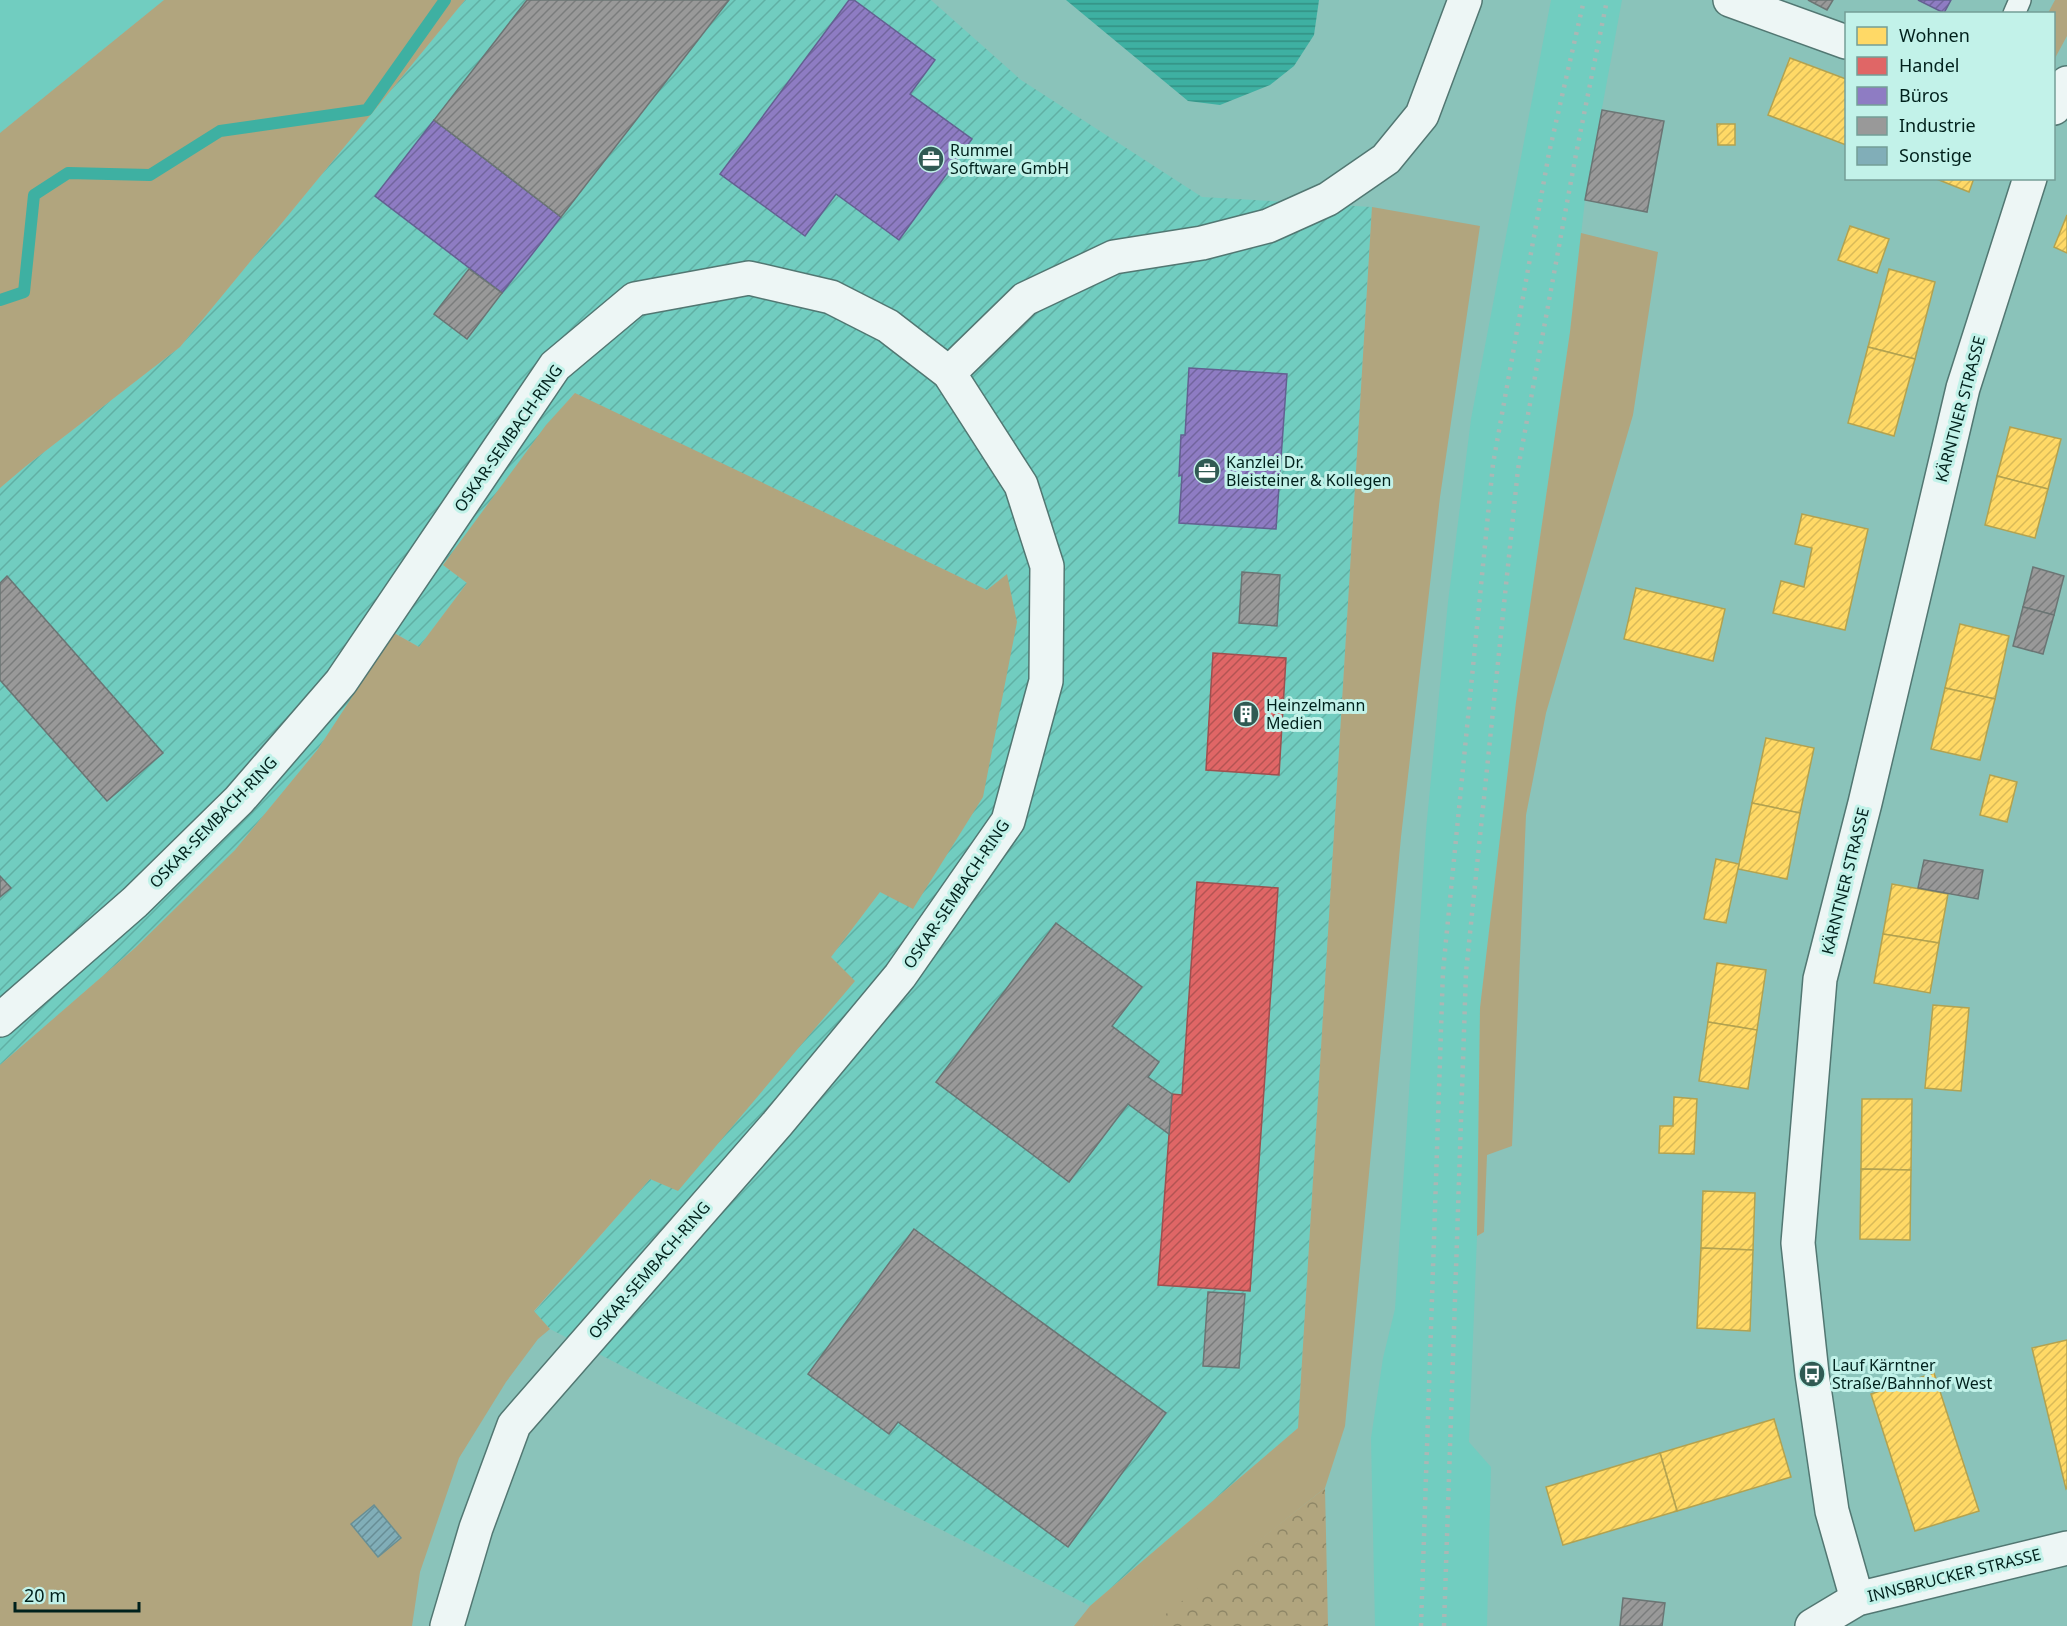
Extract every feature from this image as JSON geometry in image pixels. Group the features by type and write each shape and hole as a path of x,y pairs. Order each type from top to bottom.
{"street":[{"path":"949,373 1025,299 1114,256 1202,243 1268,226 1328,199 1386,159 1422,115 1465,0"},
{"path":"1730,0 1845,42"},
{"path":"2055,106 2067,83"},
{"name":"KÄRNTNER STRASSE","path":"1857,1599 1832,1511 1811,1367 1798,1243 1820,980 1865,803 1963,387 2029,180"},
{"name":"OSKAR-SEMBACH-RING","path":"0,1020 135,902 239,800 341,682 555,366 635,299 749,278 831,297 888,326 949,373 1021,485 1047,566 1046,681 1008,821 900,976 777,1124 514,1425 476,1528 447,1626"},
{"name":"INNSBRUCKER STRASSE","path":"1812,1626 1857,1599 2067,1548"}],"shaded area":[{"path":"0,0 164,0 0,133"},
{"path":"465,0 931,0 1021,80 1202,197 1372,207 1298,1428 1090,1606 550,1329 534,1312 650,1179 678,1190 854,981 831,957 880,892 913,908 987,590 574,393 443,565 467,583 419,647 395,633 318,749 235,850 135,948 0,1065 0,488 180,347"},
{"path":"1066,0 1319,0 1314,35 1294,66 1270,85 1220,105 1188,101"},
{"path":"1551,0 1622,0 1585,200 1570,332 1516,702 1480,1008 1477,1236 1469,1442 1491,1467 1487,1626 1375,1626 1371,1438 1383,1358 1395,1309 1426,830 1448,602 1471,419"}],"green space":[{"path":"164,0 465,0 180,347 0,488 0,133"},
{"path":"2055,0 2067,0 2067,36 2055,58 2055,12 2049,12"},
{"path":"1372,207 1480,226 1440,497 1401,837 1345,1426 1325,1488 1153,1626 1074,1626 1090,1606 1298,1428"},
{"path":"1581,233 1658,252 1633,415 1546,713 1526,815 1512,1146 1487,1155 1484,1232 1477,1236 1480,1008 1516,702 1570,332"},
{"path":"575,393 987,590 1007,574 1017,622 983,797 913,909 880,892 831,957 855,981 678,1191 650,1179 534,1311 550,1329 538,1339 506,1382 459,1458 420,1572 412,1626 0,1626 0,1065 135,948 235,850 318,749 394,633 419,647 467,583 443,565 546,425"},
{"path":"1325,1488 1328,1626 1153,1626 1157,1621"}],"building: Wohnen":[{"path":"1790,58 1845,79 1845,145 1768,115"},
{"path":"1717,124 1735,124 1735,145 1718,145"},
{"path":"1939,180 1973,180 1969,192"},
{"path":"2067,215 2067,253 2054,247"},
{"path":"1850,226 1889,239 1877,273 1838,260"},
{"path":"1889,269 1935,282 1915,359 1868,347"},
{"path":"1868,347 1915,359 1894,436 1848,423"},
{"path":"2010,427 2061,439 2048,489 1997,476"},
{"path":"1997,476 2048,489 2035,538 1985,525"},
{"path":"1802,514 1868,529 1845,630 1773,613 1781,581 1804,587 1812,548 1795,544"},
{"path":"1636,588 1725,609 1713,661 1624,639"},
{"path":"1960,624 2009,636 1995,699 1945,688"},
{"path":"1945,688 1995,699 1980,760 1931,749"},
{"path":"1766,738 1814,748 1800,813 1752,803"},
{"path":"1990,775 2017,782 2007,822 1980,815"},
{"path":"1752,803 1800,813 1787,879 1738,869"},
{"path":"1716,859 1739,864 1726,923 1704,919"},
{"path":"1892,884 1948,894 1939,943 1883,934"},
{"path":"1883,934 1939,943 1930,993 1874,983"},
{"path":"1717,963 1766,970 1757,1030 1708,1022"},
{"path":"1933,1005 1969,1008 1961,1091 1925,1088"},
{"path":"1708,1022 1757,1030 1748,1089 1699,1081"},
{"path":"1674,1097 1697,1099 1694,1154 1659,1153 1660,1126 1673,1126"},
{"path":"1862,1099 1912,1099 1911,1170 1861,1169"},
{"path":"1861,1169 1911,1170 1910,1240 1860,1239"},
{"path":"1703,1191 1755,1193 1753,1250 1701,1248"},
{"path":"1701,1248 1753,1250 1750,1331 1697,1328"},
{"path":"2067,1340 2067,1488 2066,1489 2032,1348"},
{"path":"1934,1373 1979,1511 1915,1531 1871,1394"},
{"path":"1774,1419 1791,1477 1677,1511 1660,1453"},
{"path":"1660,1453 1677,1511 1563,1545 1546,1487"}],"building: Handel":[{"name":"Heinzelmann Medien","path":"1213,653 1286,658 1279,775 1206,770"},
{"path":"1197,882 1278,888 1250,1291 1158,1285 1172,1094 1182,1095"}],"building: Büros":[{"path":"849,0 854,0 935,60 910,94 972,139 899,240 836,194 805,236 720,174"},
{"path":"1918,0 1951,0 1945,12"},
{"path":"434,120 561,217 502,293 375,196"},
{"path":"1189,368 1287,374 1276,529 1179,523 1182,475 1179,476 1181,435 1185,435"}],"building: Industrie":[{"path":"527,0 729,0 561,217 434,120"},
{"path":"1808,0 1833,0 1827,10"},
{"path":"1602,110 1664,121 1647,212 1585,200"},
{"path":"469,269 502,293 467,339 434,314"},
{"path":"2033,567 2064,576 2054,615 2023,607"},
{"path":"1242,572 1280,575 1277,626 1239,623"},
{"path":"7,576 163,753 107,801 0,680 0,583"},
{"path":"2023,607 2054,615 2043,654 2013,646"},
{"path":"1924,860 1983,870 1978,899 1918,888"},
{"path":"0,876 11,888 0,897"},
{"path":"1056,923 1142,987 1112,1026 1159,1062 1148,1077 1172,1094 1169,1134 1128,1104 1069,1182 936,1082"},
{"path":"914,1229 1166,1413 1068,1547 898,1422 889,1434 808,1374"},
{"path":"1208,1292 1245,1294 1239,1368 1203,1366"},
{"path":"1623,1598 1665,1603 1662,1626 1620,1626"}],"building: Sonstige":[{"path":"374,1505 401,1538 378,1557 351,1524"}],"waterway":[{"path":"0,300 24,292 34,195 68,173 150,175 220,131 367,110 445,0"}],"railway":[{"path":"1421,1626 1443,971 1493,464 1549,153 1584,0"},
{"path":"1444,1626 1466,972 1518,469 1607,0"}],"place":[{"name":"Rummel Software GmbH","path":"931,159"},
{"name":"Kanzlei Dr. Bleisteiner & Kollegen","path":"1207,471"},
{"name":"Heinzelmann Medien","path":"1246,714"},
{"name":"Lauf Kärntner Straße/Bahnhof West","path":"1812,1374"}]}
